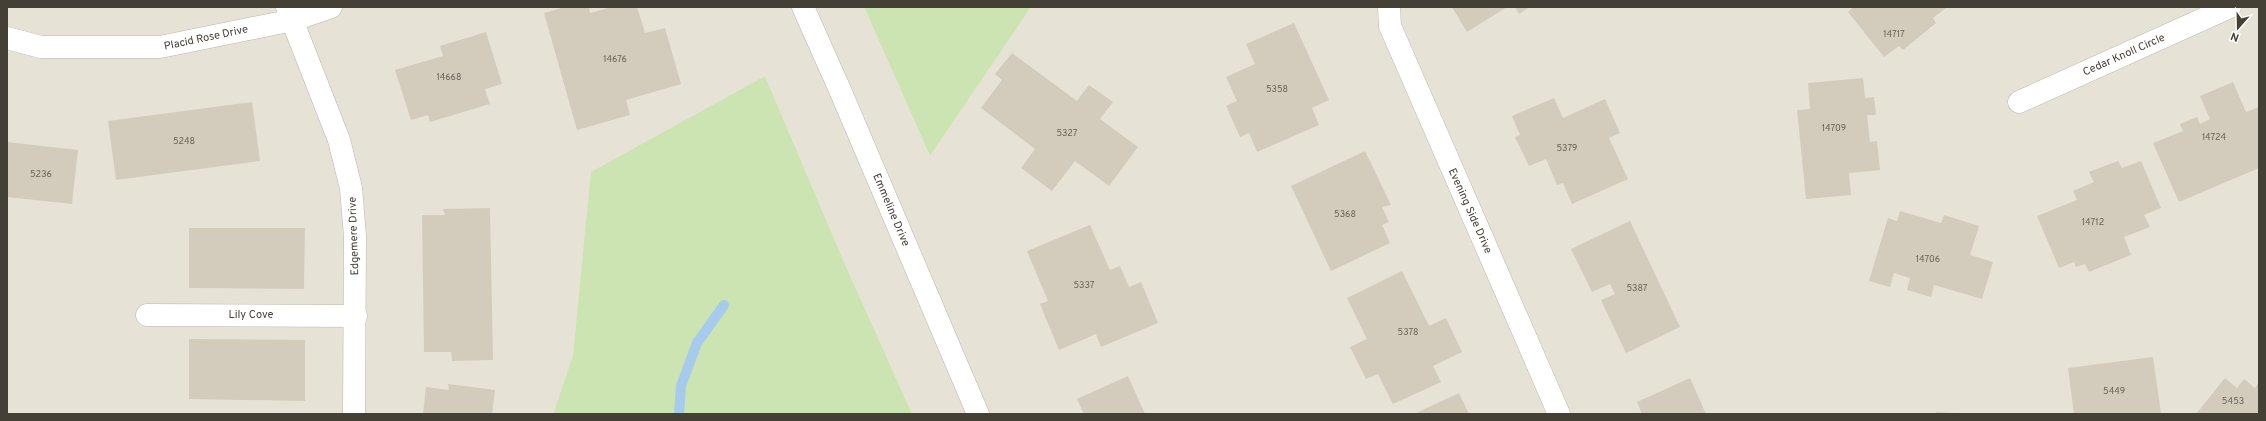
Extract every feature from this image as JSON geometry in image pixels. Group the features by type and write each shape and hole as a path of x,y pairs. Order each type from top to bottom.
{"street":[{"name":"Placid Rose Drive","path":"7,38 41,47 160,47 290,14 331,7"},
{"name":"Emmeline Drive","path":"803,7 844,97 978,414"},
{"name":"Evening Side Drive","path":"1389,7 1390,26 1559,414"},
{"name":"Cedar Knoll Circle","path":"2019,102 2230,7"},
{"name":"Edgemere Drive","path":"290,14 339,140 351,188 354,212 356,316 354,414"},
{"name":"Lily Cove","path":"147,315 356,316"}],"shaded area":[{"path":"7,7 864,7 930,156 1031,7 2259,7 2259,414 912,414 844,262 765,76 592,172 573,355 553,414 7,414"}],"green space":[{"path":"864,7 1031,7 930,156"},
{"path":"765,76 844,262 912,414 553,414 573,355 591,172"}],"building":[{"path":"565,7 589,7 590,13 612,7 637,7 645,33 665,28 681,84 626,100 630,115 577,130 544,13"},
{"path":"1452,7 1507,7 1467,32"},
{"path":"1515,7 1530,7 1519,14"},
{"path":"1853,7 1947,7 1933,18 1936,23 1903,50 1899,46 1884,57 1848,12"},
{"path":"1294,23 1329,100 1312,108 1319,125 1257,152 1249,133 1240,137 1226,106 1237,101 1226,77 1255,64 1246,44"},
{"path":"486,32 502,84 485,89 490,104 430,122 428,115 411,120 395,70 443,56 440,46"},
{"path":"1012,53 1077,101 1089,85 1113,102 1100,119 1138,147 1109,186 1075,161 1052,191 1021,168 1035,149 981,108 1002,80 995,74"},
{"path":"1863,78 1865,98 1874,97 1876,115 1867,115 1870,142 1877,141 1880,170 1849,173 1851,195 1806,199 1797,110 1810,109 1808,83"},
{"path":"2233,82 2246,112 2259,107 2259,168 2179,202 2153,143 2183,131 2180,124 2197,117 2200,124 2210,119 2200,96"},
{"path":"1554,98 1563,118 1605,99 1620,133 1609,138 1628,179 1572,204 1563,183 1557,185 1546,159 1529,166 1515,137 1520,135 1512,116"},
{"path":"252,102 260,161 116,180 108,121"},
{"path":"7,142 78,150 72,204 7,197"},
{"path":"1365,151 1391,205 1382,207 1389,222 1382,225 1390,243 1331,271 1291,186"},
{"path":"2118,161 2122,168 2141,161 2161,208 2144,215 2150,227 2124,237 2131,255 2089,272 2085,264 2076,267 2074,262 2059,268 2037,216 2077,200 2073,191 2094,182 2089,172"},
{"path":"490,208 493,360 452,361 451,352 424,352 422,215 445,215 443,209"},
{"path":"1900,211 1941,223 1944,215 1979,226 1970,255 1993,262 1982,299 1934,285 1931,297 1907,290 1910,278 1894,273 1890,287 1869,281 1888,218 1897,221"},
{"path":"1630,221 1680,327 1626,353 1601,300 1615,294 1610,284 1592,292 1571,249"},
{"path":"1090,225 1110,270 1120,266 1129,287 1141,282 1158,323 1101,347 1096,334 1059,350 1040,304 1048,301 1027,251"},
{"path":"189,228 305,228 304,289 189,288"},
{"path":"1402,271 1429,326 1446,318 1462,352 1433,366 1441,382 1393,404 1378,374 1366,379 1350,347 1367,339 1347,298"},
{"path":"189,339 305,340 305,401 189,399"},
{"path":"2153,357 2161,414 2074,414 2068,368"},
{"path":"1128,376 1145,414 1084,414 1077,399"},
{"path":"1690,378 1706,414 1642,414 1637,402"},
{"path":"2225,378 2237,388 2244,379 2255,388 2259,382 2259,414 2196,414"},
{"path":"448,384 495,390 492,414 423,414 426,387 449,390"},
{"path":"1459,393 1469,414 1414,414"},
{"path":"1936,412 1954,413 1954,414 1936,414"}],"waterway":[{"path":"679,414 681,386 697,343 724,305"}]}
